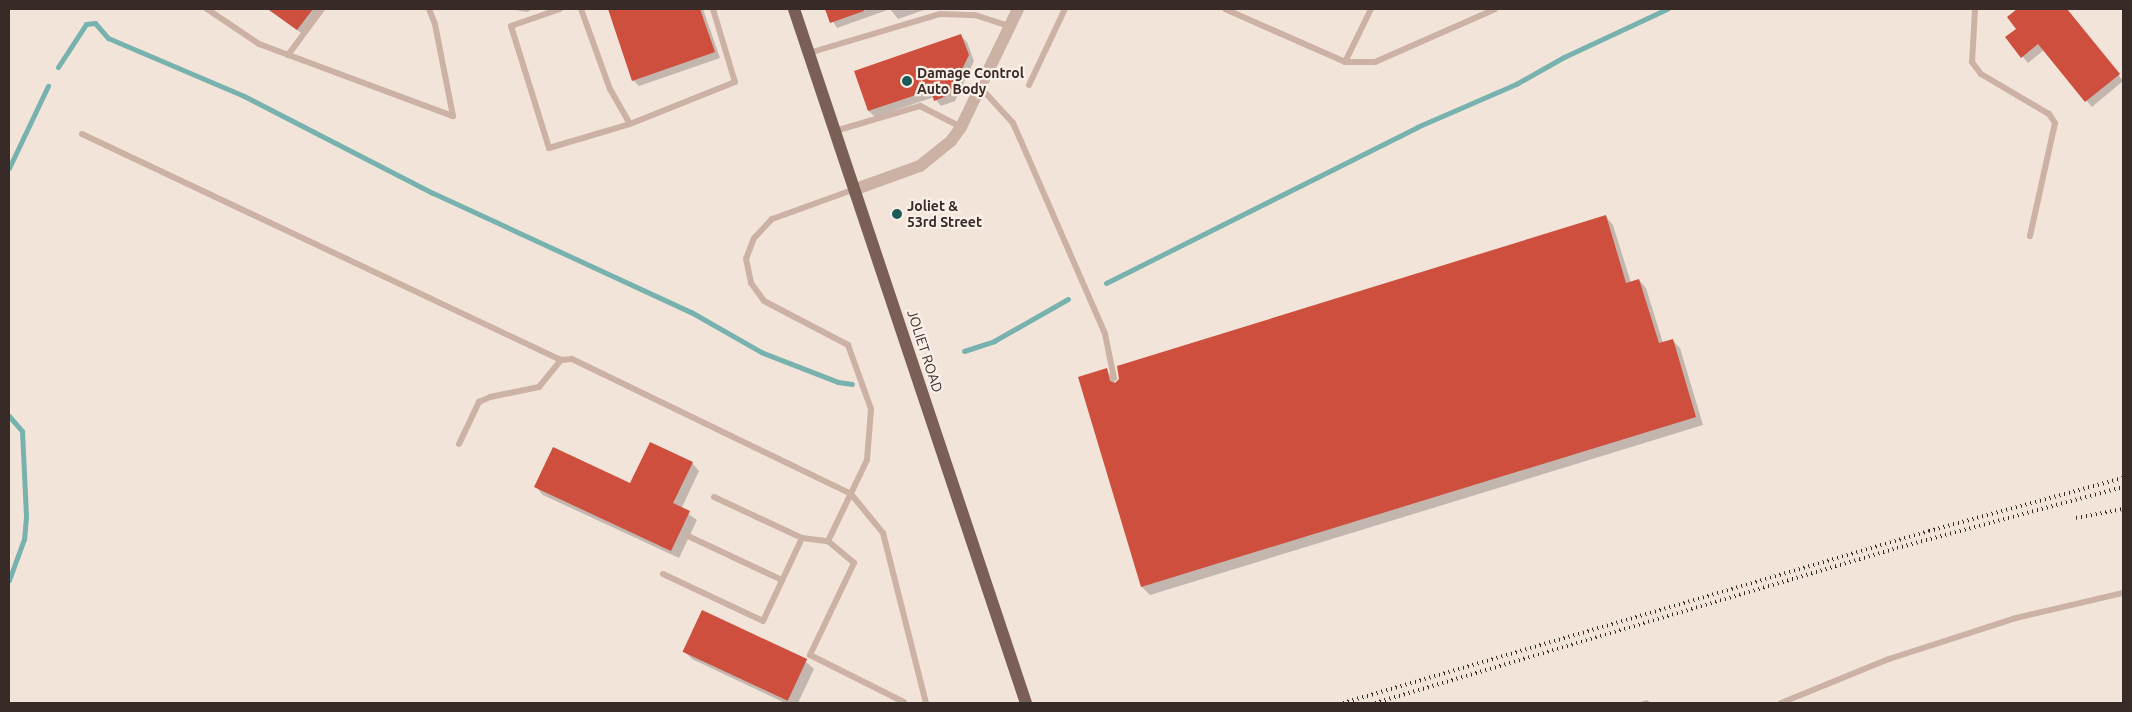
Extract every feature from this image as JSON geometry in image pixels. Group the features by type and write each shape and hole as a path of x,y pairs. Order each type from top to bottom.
{"main road":[{"name":"JOLIET ROAD","path":"794,9 856,189 1026,703"}],"street":[{"path":"856,189 920,166 951,141 961,127 1018,9"}],"lane":[{"path":"207,9 260,44 453,116 429,9"},
{"path":"288,55 322,9"},
{"path":"560,9 510,26 549,148 630,124 735,82 713,9"},
{"path":"581,9 610,88 630,124"},
{"path":"1029,85 1065,9"},
{"path":"1225,9 1345,62 1375,62 1496,9"},
{"path":"1345,62 1371,9"},
{"path":"1975,9 1972,62 1981,74 2049,114 2055,123 2030,236"},
{"path":"809,52 940,14 975,15 1009,26"},
{"path":"980,87 1013,123 1105,334 1114,378"},
{"path":"836,131 920,106 961,127"},
{"path":"82,134 561,360 572,359 851,494 884,533 926,703"},
{"path":"828,541 867,460 871,409 848,345 764,301 751,283 746,259 754,238 772,219 856,189"},
{"path":"459,444 479,402 490,396 539,388 561,360"},
{"path":"714,497 802,538 828,541 854,563 810,656 904,702"},
{"path":"688,536 782,580"},
{"path":"663,574 763,621 802,538"},
{"path":"1781,703 1889,659 1998,624 2123,593"}],"building":[{"path":"268,9 313,9 297,30"},
{"path":"608,9 700,9 715,52 632,81"},
{"path":"825,9 863,9 864,11 830,23"},
{"path":"2017,9 2067,9 2120,74 2085,102 2038,44 2021,58 2005,37 2016,29 2007,17"},
{"name":"Damage Control Auto Body","path":"961,34 969,55 949,95 934,101 931,90 868,111 854,71"},
{"path":"1606,215 1626,283 1639,279 1659,343 1673,339 1696,417 1141,587 1078,377 1107,368 1110,381 1115,383 1119,379 1117,366"},
{"path":"650,442 693,462 673,503 690,511 671,551 534,487 553,447 630,483"},
{"path":"702,610 807,659 788,701 683,652"}],"waterway":[{"path":"1106,283 1417,127 1516,84 1564,57 1667,9"},
{"path":"58,67 86,24 95,23 108,38 244,96 433,193 691,312 761,352 838,382 852,384"},
{"path":"9,168 48,86"},
{"path":"964,351 994,341 1068,299"},
{"path":"9,416 22,431 26,517 24,539 9,580"}],"railway":[{"path":"1343,703 1929,531 2123,478"},
{"path":"1375,703 1897,548 2123,487"},
{"path":"2076,518 2123,509"}],"place":[{"name":"Damage Control Auto Body","path":"907,81"},
{"name":"Joliet & 53rd Street","path":"897,214"}]}
